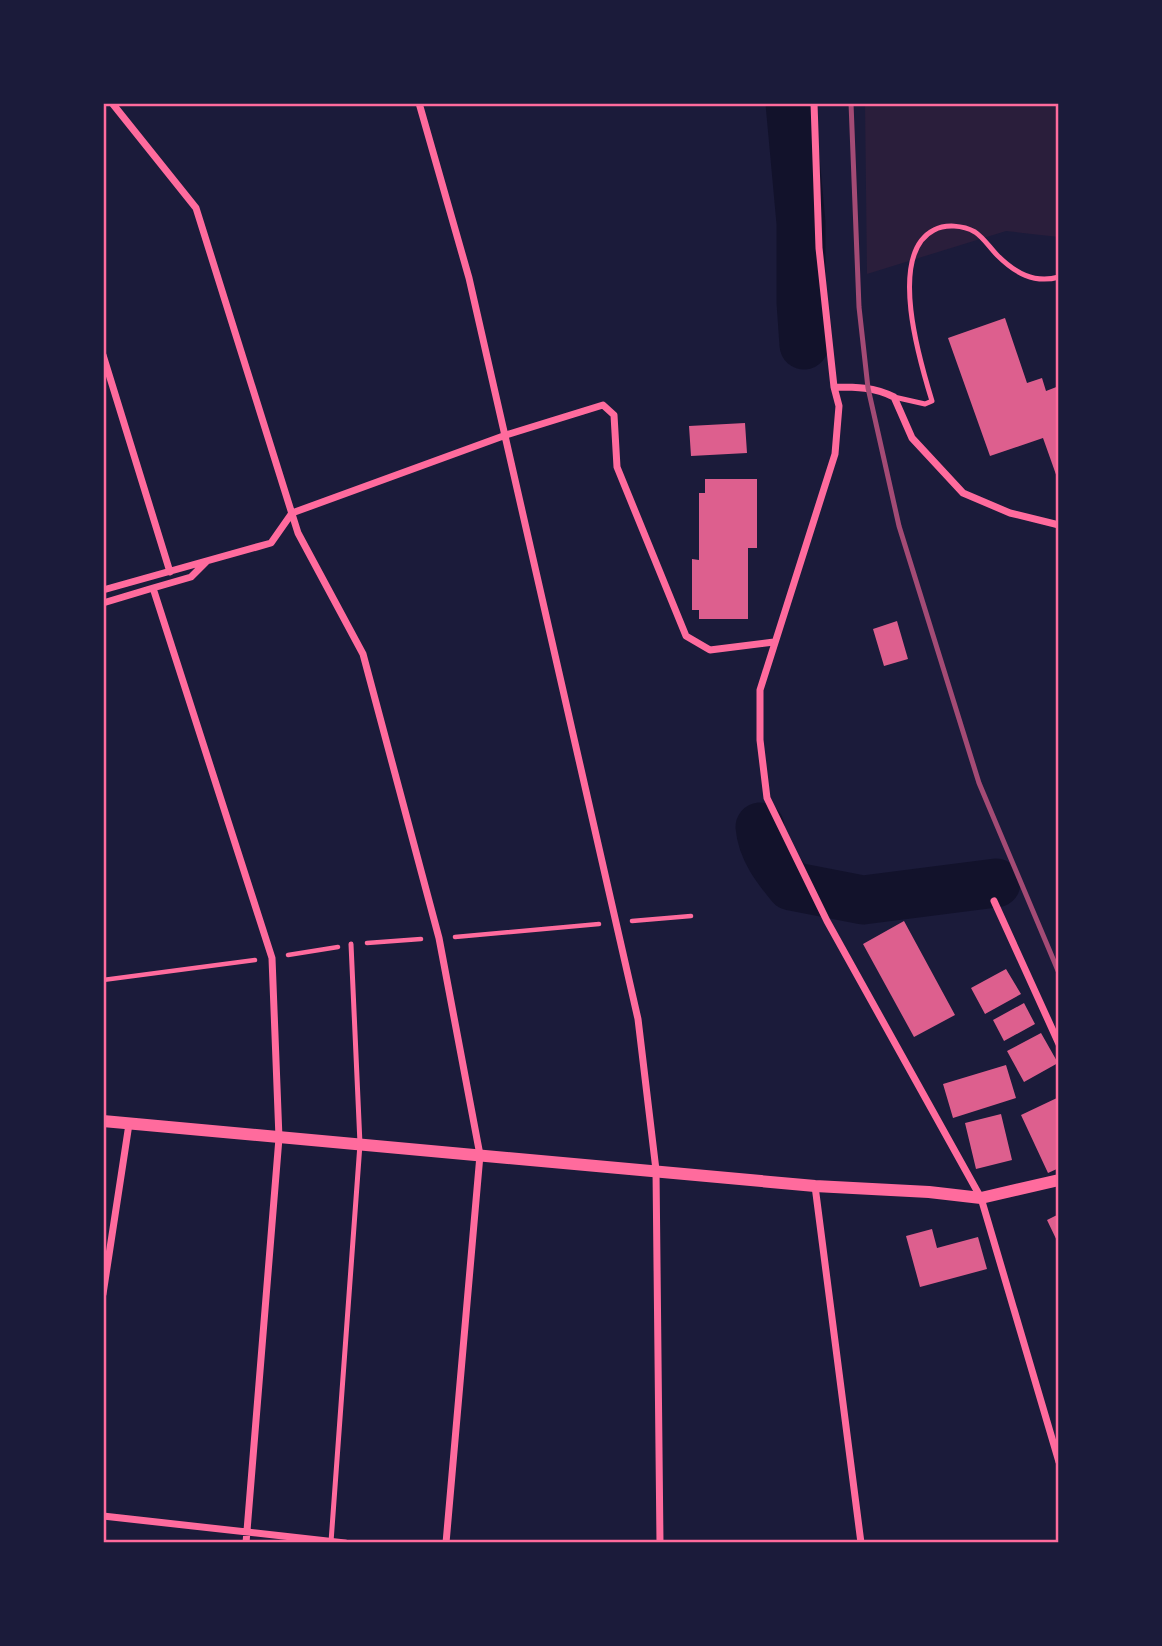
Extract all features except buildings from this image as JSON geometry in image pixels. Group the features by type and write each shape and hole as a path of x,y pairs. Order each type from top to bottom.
{"street":[{"path":"112,103 196,208 298,533 363,654 439,938 480,1155 446,1543"},
{"path":"419,103 469,278 638,1019 656,1170 660,1543"},
{"path":"814,103 819,248 834,387 839,407 835,454 760,690 760,740 767,799 821,909 981,1198 1059,1462"},
{"path":"103,355 170,572"},
{"path":"834,387 878,389 894,397 912,438 963,493 1010,513 1059,525"},
{"path":"103,590 271,543 292,513 506,435 603,405 614,415 617,467 686,636 710,650 774,642"},
{"path":"103,603 191,577 206,562"},
{"path":"153,587 272,958 279,1138 246,1543"},
{"path":"994,901 1059,1045"},
{"path":"103,1121 815,1186 929,1192 981,1198 1059,1180"},
{"path":"103,1294 129,1124"},
{"path":"815,1186 861,1543"},
{"path":"103,1516 345,1543"}],"lane":[{"path":"894,397 925,404 932,401 911,325 910,274 917,245 926,235 944,227 975,232 1015,270 1043,281 1059,277"},
{"path":"331,1542 360,1144 351,944"}],"path":[{"path":"103,980 272,958 351,944 691,916"}],"shaded area":[{"path":"865,103 1059,103 1059,237 1006,231 867,274"}],"waterway":[{"path":"790,103 801,223 804,345"},
{"path":"760,827 767,851 791,886 863,900 996,883"}],"railway":[{"path":"851,103 859,307 868,388 899,526 979,783 1059,973"}]}
